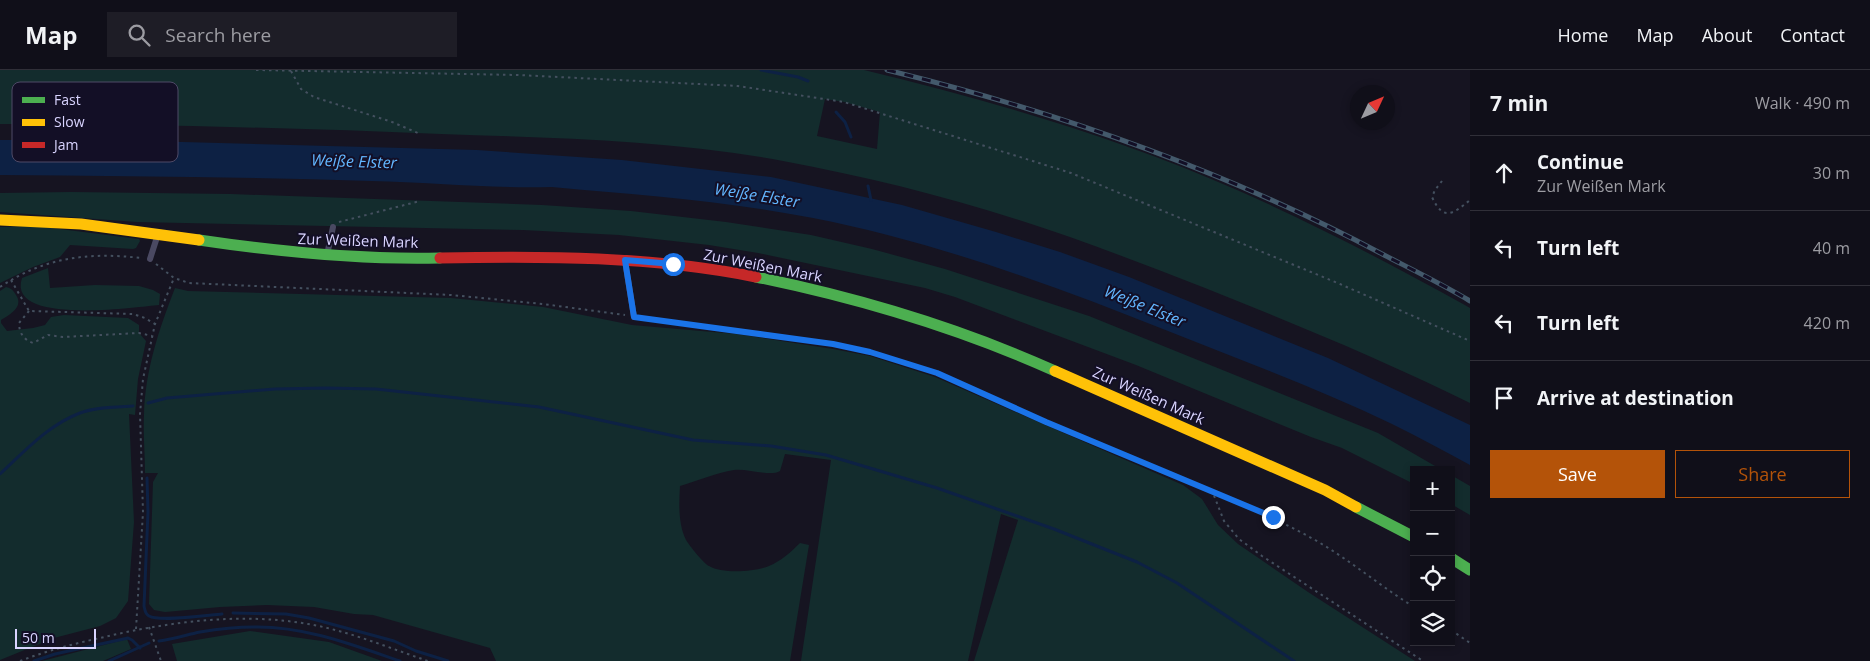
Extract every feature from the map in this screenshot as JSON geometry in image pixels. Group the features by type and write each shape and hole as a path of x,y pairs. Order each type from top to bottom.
{"main road":[{"name":"Zur Weißen Mark","path":"0,220 86,224 269,251 327,256 386,258 520,256 625,260 719,270 818,290 964,332 1049,367 1307,482 1410,535"},
{"path":"1455,561 1470,570"}],"lane":[{"path":"327,256 333,227"},
{"path":"150,259 158,234"},
{"path":"625,260 634,317"}],"path":[{"path":"256,70 518,76 738,86 844,102 1071,173 1340,284 1470,341"},
{"path":"291,71 301,89 314,97 392,122 418,133"},
{"path":"1442,181 1432,197 1438,210 1452,213 1470,200"},
{"path":"333,227 342,220 420,201"},
{"path":"0,287 34,269 70,257 110,255 150,259 174,278 189,284 451,295 544,304 833,344 870,352 937,373 1046,422 1273,517 1316,540 1410,604"},
{"path":"136,629 143,512 140,414 143,379 155,324 174,278"},
{"path":"11,280 30,312"},
{"path":"152,336 139,333 48,335 33,343 26,341 19,329 19,323 30,312 133,314 155,324"},
{"path":"1213,493 1224,521 1239,539 1423,661"},
{"path":"20,661 64,646 136,629 245,619 282,620 310,624 344,633 428,661"},
{"path":"149,627 161,661"},
{"path":"1455,633 1470,643"}],"green space":[{"path":"0,70 864,70 959,94 1053,122 1146,153 1237,190 1323,230 1463,304 1470,308 1470,403 1372,357 1112,252 990,211 931,194 783,161 698,148 613,141 178,126 178,82 12,82 12,124 0,124","holes":["825,99 880,112 877,149 817,136"]},
{"path":"0,193 231,194 542,205 631,211 726,222 811,235 945,269 1089,316 1378,433 1435,466 1410,466 1410,482 1342,448 1136,365 955,297 925,288 758,253 709,245 619,235 523,230 137,222 0,212"},
{"path":"36,226 139,239 140,241 136,248 133,249 70,245 60,257 33,267 0,283 0,227"},
{"path":"48,268 50,288 95,285 139,286 160,294 159,305 101,310 76,310 52,308 33,303 22,293 22,278"},
{"path":"6,287 14,292 18,299 15,310 1,320 7,331 45,325 51,317 64,315 128,318 139,325 139,333 146,341 138,379 135,415 129,414 134,522 128,601 116,618 100,626 54,638 0,660 0,291"},
{"path":"175,288 188,291 451,298 543,307 632,325 736,334 870,356 935,377 1183,485 1202,499 1218,525 1238,544 1415,661 974,661 1018,520 1001,514 968,661 801,661 831,460 785,454 780,471 776,473 734,470 680,486 679,506 680,520 686,540 704,562 715,569 747,571 763,568 782,559 800,543 809,545 790,661 496,661 490,648 373,615 354,614 314,607 267,605 165,612 154,610 149,604 153,482 158,473 145,473 145,399 154,350"},
{"path":"1455,477 1470,486 1470,515 1455,506"},
{"path":"250,631 329,642 382,661 177,661 172,644"},
{"path":"127,639 131,649 103,661 42,661"}],"water":[{"name":"Weiße Elster","path":"0,140 12,140 12,162 178,162 178,142 477,150 622,160 771,177 902,205 1060,252 1129,277 1328,358 1470,425 1470,465 1365,411 1125,314 1037,281 949,252 904,239 813,218 683,199 552,187 278,179 0,175"}],"waterway":[{"path":"761,70 798,77 808,81"},
{"path":"836,112 845,122 851,137"},
{"path":"868,186 871,200"},
{"path":"148,403 167,398 275,389 376,389 539,407 693,440 771,446 826,455 937,488 1054,529 1137,562 1177,583 1294,661"},
{"path":"0,474 37,440 68,418 93,410 133,406"},
{"path":"147,478 148,512 144,606 146,613 155,618 184,618 222,614"},
{"path":"233,613 286,614 309,618 394,641 416,651 448,661"},
{"path":"159,641 220,629 273,628 310,633 400,661"},
{"path":"34,661 55,654 128,638 140,648"},
{"path":"109,661 149,643"}],"railway":[{"path":"887,70 1015,105 1078,125 1203,171 1324,225 1470,301"}],"traffic: fast":[{"path":"199,240 319,254 379,258 440,258"},
{"path":"756,277 833,294 908,316 982,341 1055,371"},
{"path":"1356,507 1410,535"},
{"path":"1455,561 1470,570"}],"traffic: slow":[{"path":"0,220 81,224 199,240"},
{"path":"1055,371 1325,490 1356,507"}],"traffic: jam":[{"path":"440,258 520,257 638,261 716,270 756,277"}],"route":[{"path":"673,264 625,260 634,317 833,344 870,352 937,373 1046,422 1273,517"}]}
